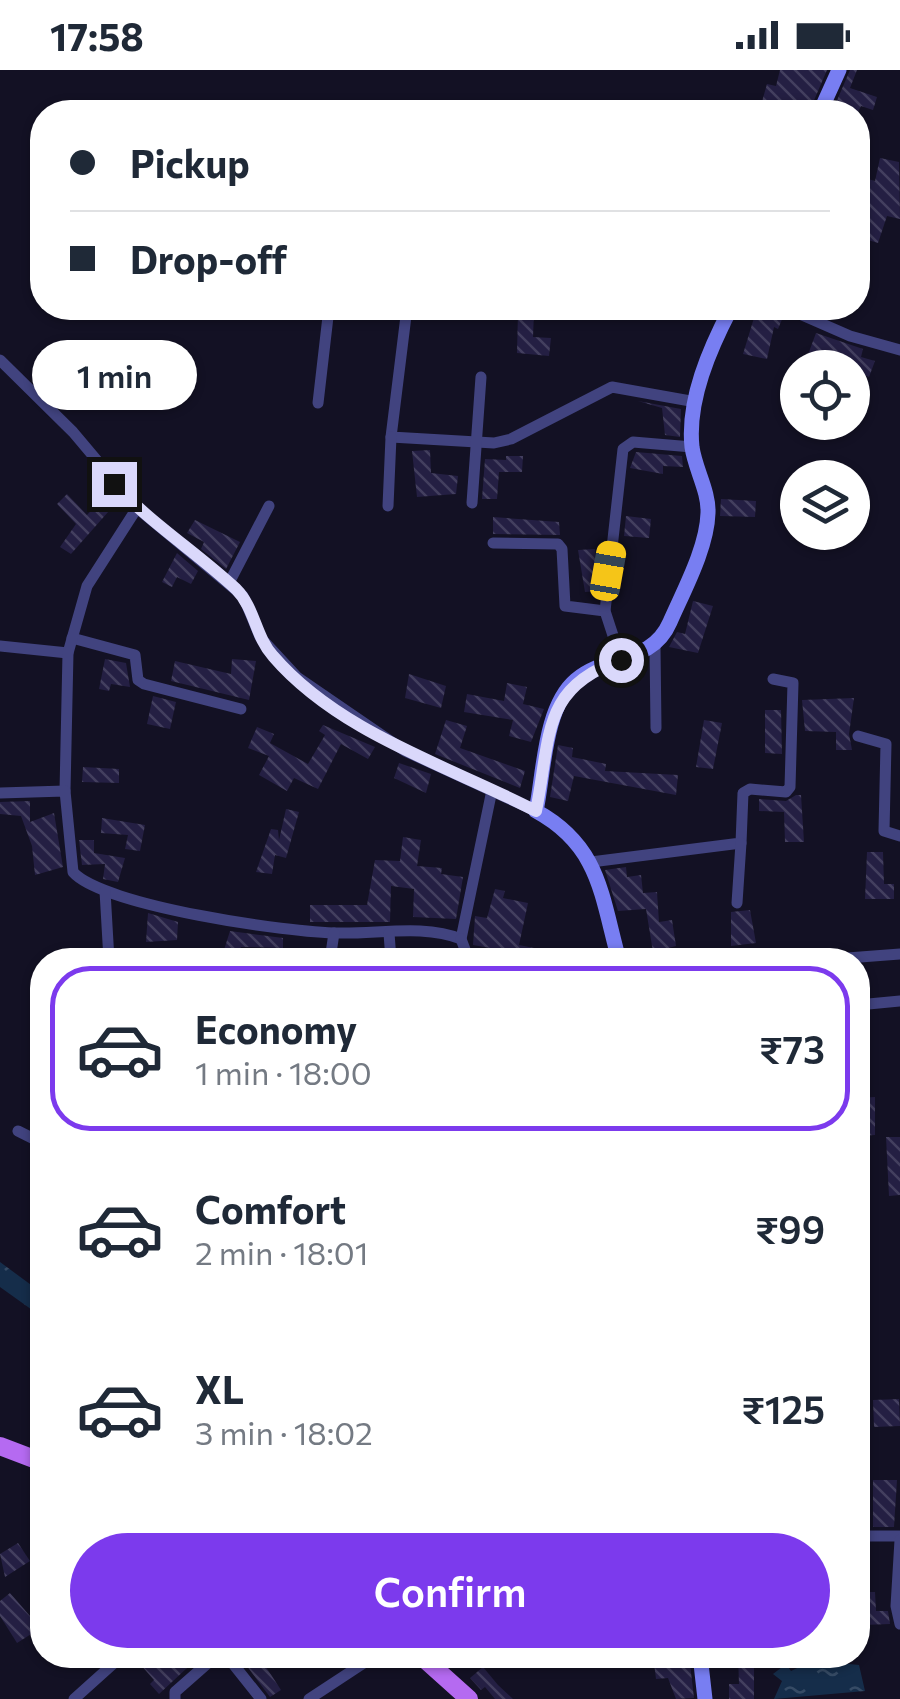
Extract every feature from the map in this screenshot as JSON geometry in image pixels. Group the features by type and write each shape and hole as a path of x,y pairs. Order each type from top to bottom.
{"main road":[{"path":"0,1446 30,1457"},
{"path":"434,1668 469,1699"}],"street":[{"path":"825,100 838,70"},
{"path":"318,403 328,320"},
{"path":"388,506 391,437 406,320"},
{"path":"656,728 655,646 670,622 708,519 692,447 696,402 707,362 726,320"},
{"path":"813,320 850,336 900,350"},
{"path":"0,360 73,432 137,508 229,583 252,611 260,637 273,656 308,686 405,751 536,811 571,833 591,862 615,948"},
{"path":"472,503 480,377"},
{"path":"391,437 476,441 520,436 612,387 696,402"},
{"path":"621,660 605,611 625,445 692,447"},
{"path":"229,583 269,506"},
{"path":"137,508 87,586 68,653 65,792 72,872 105,891 249,927 334,934 432,932 461,939"},
{"path":"493,543 558,544 562,548 565,606 605,611"},
{"path":"72,638 135,655 140,682 242,709"},
{"path":"0,646 68,653"},
{"path":"536,811 561,701 574,681 655,646"},
{"path":"737,903 743,794 750,789 786,792 790,786 793,683 773,679"},
{"path":"858,736 886,744 884,832 900,836"},
{"path":"465,948 461,939 492,790"},
{"path":"0,793 65,792"},
{"path":"591,862 741,843"},
{"path":"105,891 108,948"},
{"path":"389,933 390,948"},
{"path":"332,948 334,934"},
{"path":"870,956 900,954"},
{"path":"870,1004 900,1000"},
{"path":"18,1131 30,1137"},
{"path":"870,1537 900,1538 896,1606 900,1624"},
{"path":"74,1699 109,1668"},
{"path":"176,1699 174,1692 202,1668"},
{"path":"236,1668 261,1699"},
{"path":"310,1699 356,1668"},
{"path":"701,1668 705,1699"}],"water":[{"path":"0,1262 30,1284 30,1308 0,1287"},
{"path":"781,1668 791,1671 860,1668 865,1691 774,1699 782,1681 773,1674"}],"building":[{"path":"780,70 827,70 814,100 762,100 767,84 776,86"},
{"path":"850,70 857,70 850,88 877,97 873,110 870,100 837,100"},
{"path":"880,158 899,162 900,219 887,216 878,243 870,241 870,180 875,181"},
{"path":"518,320 534,320 533,337 551,338 549,356 517,353"},
{"path":"753,320 782,320 778,329 774,327 767,359 743,354"},
{"path":"816,333 863,349 863,350 810,350"},
{"path":"638,401 681,409 680,437 665,435 662,408"},
{"path":"430,450 431,473 458,476 456,494 417,497 412,451"},
{"path":"636,452 682,456 683,467 663,466 663,474 630,468"},
{"path":"506,456 523,456 522,472 499,472 497,499 482,499 485,459 506,460"},
{"path":"67,494 87,515 107,494 116,503 71,554 60,547 76,524 57,504"},
{"path":"721,499 756,501 755,517 720,516"},
{"path":"626,516 651,519 649,538 624,536"},
{"path":"493,517 559,522 560,535 493,534"},
{"path":"195,520 240,542 226,569 201,549 204,542 187,533"},
{"path":"595,549 598,591 585,592 578,550"},
{"path":"177,553 198,571 191,584 177,577 172,587 162,582"},
{"path":"693,601 713,606 698,653 669,647 677,632 685,634"},
{"path":"105,659 126,663 130,687 111,684 109,691 99,689"},
{"path":"232,659 256,661 249,700 171,681 175,661 231,674"},
{"path":"409,674 446,686 441,708 405,698"},
{"path":"507,683 527,687 523,704 544,709 531,742 509,736 513,720 464,712 467,694 504,701"},
{"path":"153,696 176,702 170,729 147,724"},
{"path":"854,698 849,734 852,750 836,750 836,732 805,731 802,700"},
{"path":"765,710 781,710 782,754 765,753"},
{"path":"446,720 467,726 460,748 525,771 520,788 435,754"},
{"path":"704,720 722,723 713,769 696,767"},
{"path":"323,725 375,747 368,759 341,744 318,789 294,778 287,791 259,775 269,756 248,748 257,727 274,734 270,743 308,764 325,735 319,731"},
{"path":"558,745 573,748 572,757 606,764 605,771 678,775 676,795 574,776 568,801 550,797"},
{"path":"399,763 431,774 426,793 394,778"},
{"path":"83,767 119,769 119,783 82,782"},
{"path":"801,795 804,842 785,842 784,812 759,811 759,799 786,801"},
{"path":"30,801 30,822 54,813 63,867 35,875 32,846 21,816 0,814 0,802"},
{"path":"286,809 299,812 286,858 275,855 272,874 256,872 271,829 278,830 279,840"},
{"path":"102,818 145,825 140,851 125,849 128,835 101,833"},
{"path":"403,837 421,840 417,866 442,868 441,874 463,877 456,919 413,917 414,889 391,886 390,922 310,922 310,905 367,905 375,860 400,861"},
{"path":"79,840 94,840 94,853 125,858 118,882 103,879 105,864 82,865"},
{"path":"867,852 883,852 884,884 894,884 894,899 865,899"},
{"path":"626,867 627,877 641,875 643,893 657,892 659,922 672,920 676,946 652,948 646,909 618,911 605,870"},
{"path":"495,889 505,891 503,898 528,903 519,945 534,948 473,945 475,916 487,918"},
{"path":"750,910 756,943 731,946 731,912"},
{"path":"148,913 178,922 177,940 146,942"},
{"path":"230,931 283,938 283,948 225,948"},
{"path":"870,1097 875,1097 875,1135 870,1135"},
{"path":"886,1137 900,1137 900,1195 889,1196"},
{"path":"899,1399 900,1426 874,1427 873,1400"},
{"path":"873,1480 897,1480 894,1527 873,1527"},
{"path":"18,1543 30,1561 5,1577 0,1554"},
{"path":"870,1592 875,1592 876,1611 888,1611 890,1624 870,1625"},
{"path":"10,1593 30,1616 30,1635 17,1643 0,1616 0,1601"},
{"path":"143,1668 187,1668 159,1694 150,1684 154,1680"},
{"path":"248,1668 267,1668 281,1690 270,1697"},
{"path":"484,1668 513,1699 495,1699 470,1678"},
{"path":"655,1668 691,1668 694,1698 676,1699 668,1678 656,1679"},
{"path":"738,1668 754,1668 754,1699 729,1699 729,1684 739,1684"}],"route":[{"path":"114,484 170,538 243,596 260,637 273,656 320,695 405,751 536,811 561,701 574,681 591,670 621,660"}]}
